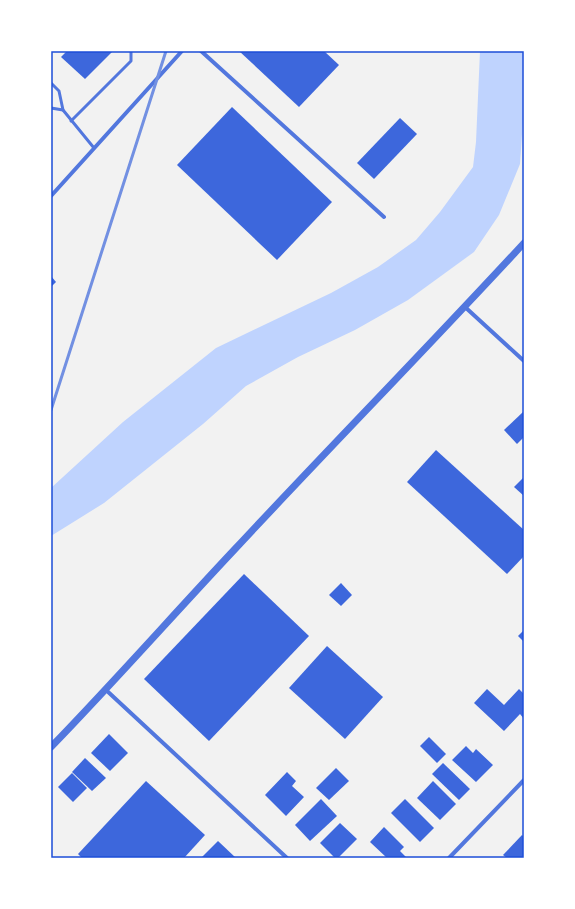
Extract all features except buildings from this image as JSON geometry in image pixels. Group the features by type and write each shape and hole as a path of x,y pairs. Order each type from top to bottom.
{"street":[{"path":"51,196 182,51"},
{"path":"201,51 384,217"},
{"path":"51,747 106,690 235,548 524,243"},
{"path":"465,307 524,361"},
{"path":"106,690 287,858"},
{"path":"449,858 524,780"}],"lane":[{"path":"71,121 131,61 131,51"},
{"path":"51,83 59,91 63,110 94,148"},
{"path":"51,108 63,110"}],"water":[{"path":"480,51 524,51 524,105 520,164 499,215 474,252 408,300 355,330 298,357 246,386 203,424 104,503 51,536 51,488 123,422 216,348 331,293 378,267 416,240 440,212 473,167 476,142"}],"railway":[{"path":"51,410 166,51"}]}
